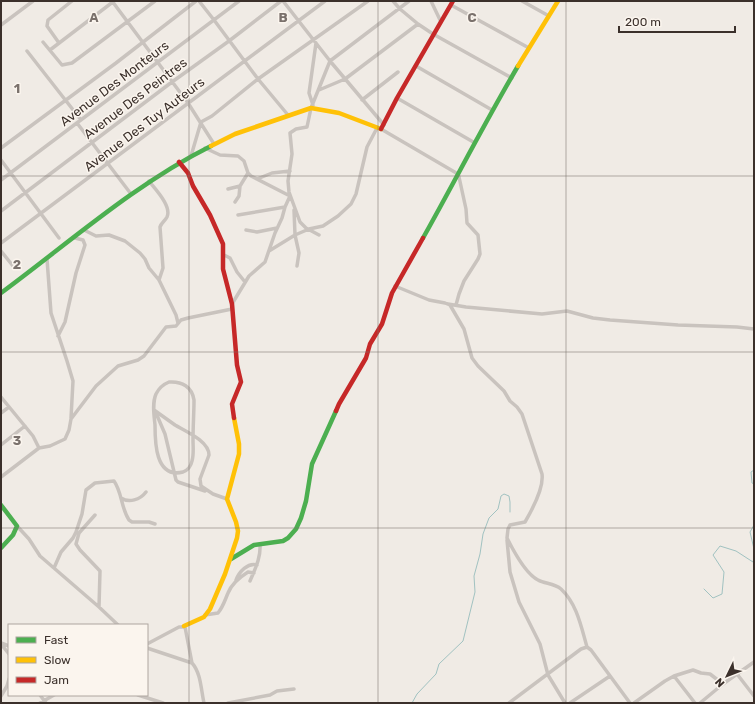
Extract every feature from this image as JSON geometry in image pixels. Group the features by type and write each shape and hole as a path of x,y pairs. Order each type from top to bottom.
{"street":[{"path":"1,25 33,1"},
{"path":"59,43 47,26 48,20 72,1"},
{"path":"50,50 113,1 142,43 201,122 214,144"},
{"path":"43,42 62,65 72,64 155,1"},
{"path":"1,148 197,1 214,20 258,80 288,115"},
{"name":"Avenue Des Monteurs","path":"1,180 239,1"},
{"path":"282,1 362,100 381,128"},
{"name":"Avenue Des Peintres","path":"1,211 282,1"},
{"name":"Avenue Des Tuy Auteurs","path":"1,243 324,1"},
{"path":"191,156 201,122 212,116 258,80 315,41 368,1"},
{"path":"393,1 418,24 433,34 512,78"},
{"path":"319,235 300,222 290,196 288,187 292,154 290,133 296,129 306,128 312,107 330,61 409,1"},
{"path":"431,1 441,22"},
{"path":"522,1 549,16"},
{"path":"231,559 254,545 283,541 292,534 299,524 306,501 312,464 330,427 339,404 366,358 370,344 382,324 395,286 448,194 492,110 558,1"},
{"path":"269,251 295,234 323,226 338,216 351,204 356,194 367,147 381,128 433,34 452,3 529,48"},
{"path":"319,90 345,79 418,24"},
{"path":"312,107 309,93 315,41"},
{"path":"27,51 81,120"},
{"path":"416,66 492,110"},
{"path":"362,100 398,72"},
{"path":"397,98 475,143"},
{"path":"1,293 47,260 131,194 179,162 235,134 312,107 340,113 381,128 458,174 467,223 478,235 480,254 464,281 456,305"},
{"path":"77,123 131,194"},
{"path":"205,148 220,155 238,156 244,161 248,173 256,179 290,196"},
{"path":"1,160 58,238"},
{"path":"179,162 188,173 192,186 213,222 223,244 223,269 232,306 237,364 241,382 232,404 239,454 227,498 229,506 236,516 238,532 231,559 214,602 206,615"},
{"path":"256,179 272,173 290,171"},
{"path":"234,202 239,196 240,186 248,173"},
{"path":"149,181 161,197 167,212 167,218 160,227 163,268 159,280"},
{"path":"228,189 240,186"},
{"path":"71,419 87,396 110,371 118,366 138,360 144,356 164,329 168,326 176,326 181,320 232,306 249,276 265,262 290,196"},
{"path":"293,205 295,234 299,253 297,266"},
{"path":"238,215 285,206"},
{"path":"246,230 257,232 277,228"},
{"path":"84,230 96,236 109,235 125,241 134,247 145,259 149,268 159,280 176,315 178,323"},
{"path":"58,336 64,322 76,273 85,245 83,240 75,238"},
{"path":"1,252 13,266"},
{"path":"224,255 230,258 237,272 245,282"},
{"path":"1,477 39,448 54,445 65,439 69,430 73,381 51,313 47,260"},
{"path":"395,286 429,300 466,307 542,314 567,311 593,318 610,320 754,329"},
{"path":"448,304 464,329 472,358 478,366 507,394 510,401 522,414 542,474 542,481 534,506 524,523 510,525 508,529 507,538 510,572 519,602 540,644 548,675 565,703"},
{"path":"170,382 178,382 185,385 190,391 194,400 193,435 193,458 191,466 186,471 175,472 165,468 157,456 155,445 154,410 156,394 161,387 170,382"},
{"path":"1,397 33,436 39,448"},
{"path":"1,413 9,408"},
{"path":"154,410 163,429 176,480 178,482 227,498"},
{"path":"154,410 193,435 204,444 209,452 209,458 200,482 201,486 208,492"},
{"path":"1,445 25,426"},
{"path":"54,568 61,552 76,532 82,514 85,492 95,483 113,480 116,483 127,517 130,521 155,524"},
{"path":"120,497 127,500 133,500 142,497 146,492"},
{"path":"2,508 29,539 40,556 117,624"},
{"path":"95,515 79,533 76,544 100,571 99,607"},
{"path":"1,548 13,535 17,526"},
{"path":"507,538 528,571 535,578 557,586 572,602 577,612 588,647 592,650 630,703"},
{"path":"250,581 260,554 260,544"},
{"path":"148,644 206,615 220,611 238,575 250,565 257,565"},
{"path":"236,581 248,572 254,573"},
{"path":"184,626 187,631 192,663 197,670 204,703"},
{"path":"1,643 8,653"},
{"path":"509,703 581,649 588,647"},
{"path":"148,648 192,663"},
{"path":"700,703 722,684 754,662"},
{"path":"634,703 674,676 696,670 701,673 710,674 722,684"},
{"path":"737,674 754,696"},
{"path":"570,703 610,676"},
{"path":"674,676 695,703"},
{"path":"1,696 5,691 8,682"},
{"path":"228,703 270,695 277,691 294,689"},
{"path":"141,696 163,703"},
{"path":"40,703 45,702"}],"waterway":[{"path":"754,470 751,472 752,483 754,484"},
{"path":"412,703 417,694 436,674 439,664 463,641 475,592 474,576 480,554 483,534 489,518 498,509 501,496 504,494 509,496 510,512"},
{"path":"754,525 750,532 754,549"},
{"path":"704,589 713,598 722,594 724,572 713,555 720,546 736,551 753,562 754,558"}],"traffic: fast":[{"path":"423,238 518,66"},
{"path":"1,293 129,196 183,161 211,146"},
{"path":"231,559 254,545 283,541 296,529 306,501 312,464 336,411"},
{"path":"1,505 17,526 13,535 1,548"}],"traffic: slow":[{"path":"518,66 558,1"},
{"path":"211,146 235,134 311,108 339,113 381,129"},
{"path":"184,626 204,617 210,609 225,574 237,538 238,531 236,522 227,499 239,454 239,444 234,418"}],"traffic: jam":[{"path":"381,129 397,98 453,1"},
{"path":"179,162 188,173 193,186 210,215 223,244 223,269 232,304 237,365 241,382 232,404 234,418"},
{"path":"336,411 366,358 370,344 382,324 392,293 423,238"}]}
